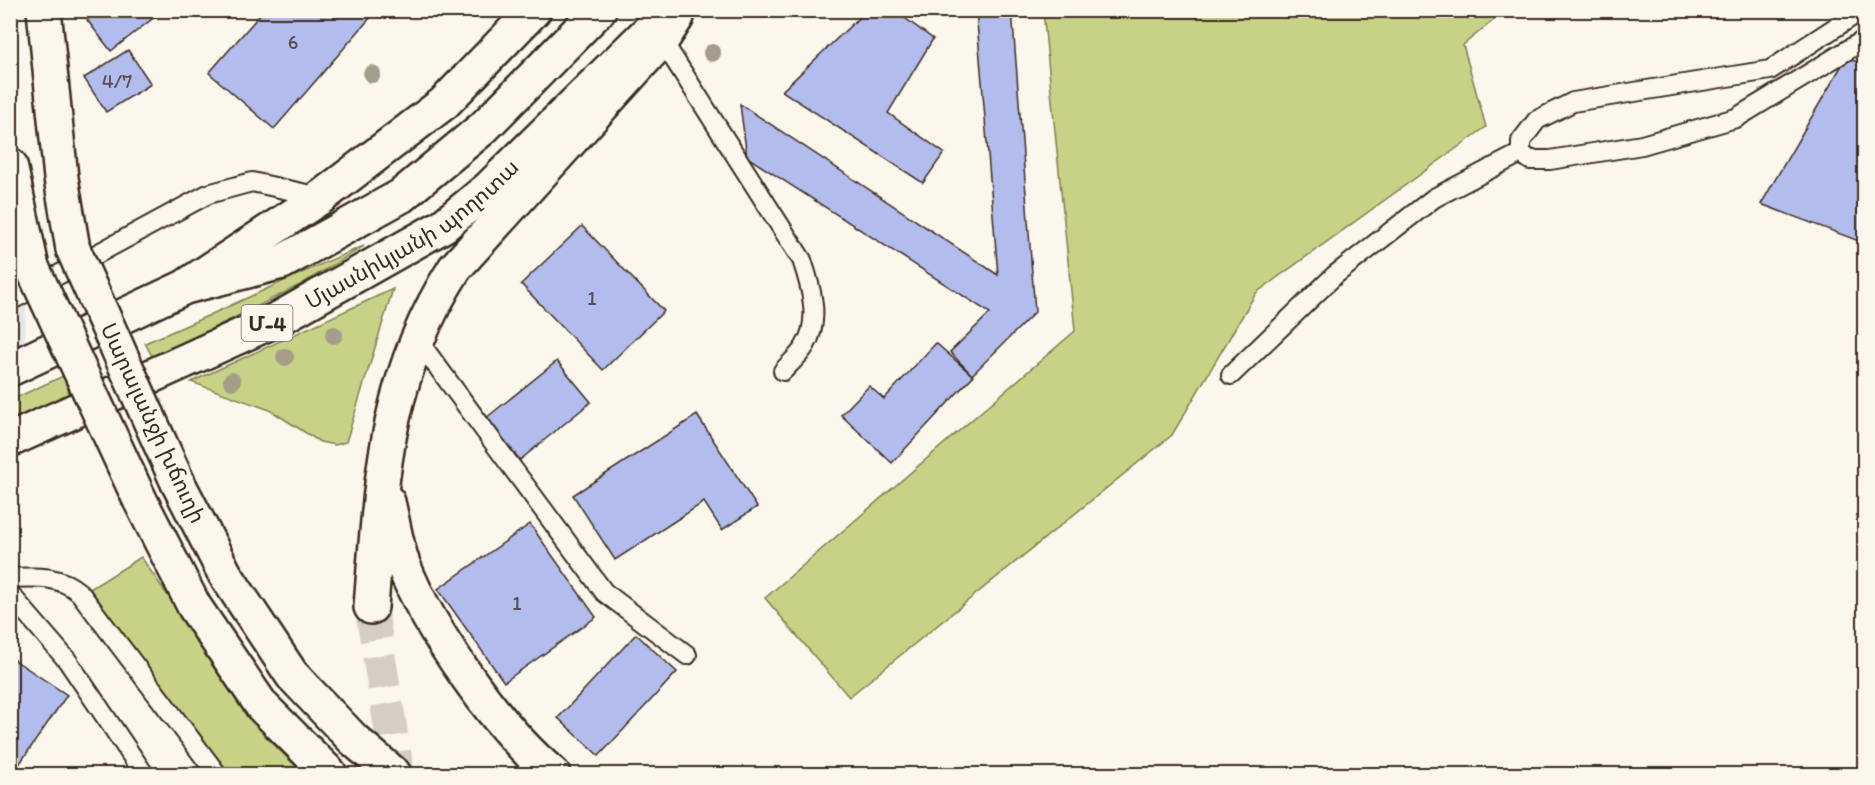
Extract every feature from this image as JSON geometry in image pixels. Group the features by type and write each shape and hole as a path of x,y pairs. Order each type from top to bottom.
{"main road":[{"name":"Սարալանջի խճուղի","path":"44,10 61,178 73,249 178,483 225,574 292,675 354,740 394,774"},
{"path":"10,369 185,287 321,197 444,103 534,10"},
{"path":"185,287 282,262 401,196 483,128 600,10"},
{"path":"371,608 382,474 396,401 417,339 433,303 455,268 681,10"},
{"name":"Մյասնիկյանի պողոտա","path":"10,440 280,318 442,226 488,189 666,25"},
{"name":"Սարալանջի խճուղի","path":"10,165 32,267 140,500 194,606 262,706 330,774"},
{"path":"382,474 403,564 442,640 532,757 554,774"}],"lane":[{"path":"1521,153 1521,141 1537,120 1573,102 1770,70 1862,10"},
{"path":"666,25 802,260 812,288 813,324 806,346 783,371"},
{"path":"1521,153 1530,160 1642,145 1736,118 1864,40"},
{"path":"1232,375 1335,275 1434,198 1521,153"},
{"path":"10,301 208,194 252,182 321,197"},
{"path":"417,339 604,592 687,655"},
{"path":"10,578 54,579 71,586 80,594 217,774"},
{"path":"10,594 67,660 144,774"}],"shaded area":[{"path":"10,211 26,302 25,341 11,348"}],"green space":[{"path":"1043,11 1505,11 1463,45 1486,127 1256,293 1172,435 849,697 765,598 1075,331"},
{"path":"364,246 300,285 153,358 145,343 309,270"},
{"path":"393,289 346,442 335,445 320,442 270,410 191,382"},
{"path":"63,376 70,395 11,420 11,400"},
{"path":"141,557 267,738 304,774 226,774 90,589"}],"building":[{"path":"99,10 160,10 161,12 111,51 87,20"},
{"path":"264,10 377,10 274,129 209,73"},
{"path":"867,10 894,10 933,39 888,113 944,153 923,183 782,91"},
{"path":"976,10 1012,10 1035,312 972,375 950,352 990,313 747,157 740,104 998,275"},
{"path":"128,50 151,84 106,112 84,78"},
{"path":"1846,58 1864,64 1864,243 1761,204"},
{"path":"582,226 664,311 603,370 521,284"},
{"path":"936,343 973,376 892,463 841,415 869,386 884,399"},
{"path":"557,361 591,402 520,460 486,418"},
{"path":"697,415 757,507 722,530 704,502 615,560 573,495"},
{"path":"530,524 596,617 504,682 438,589"},
{"path":"636,634 677,672 599,756 558,718"},
{"path":"10,657 67,695 18,766 10,761"}],"tunnel":[{"path":"371,607 398,774"}]}
